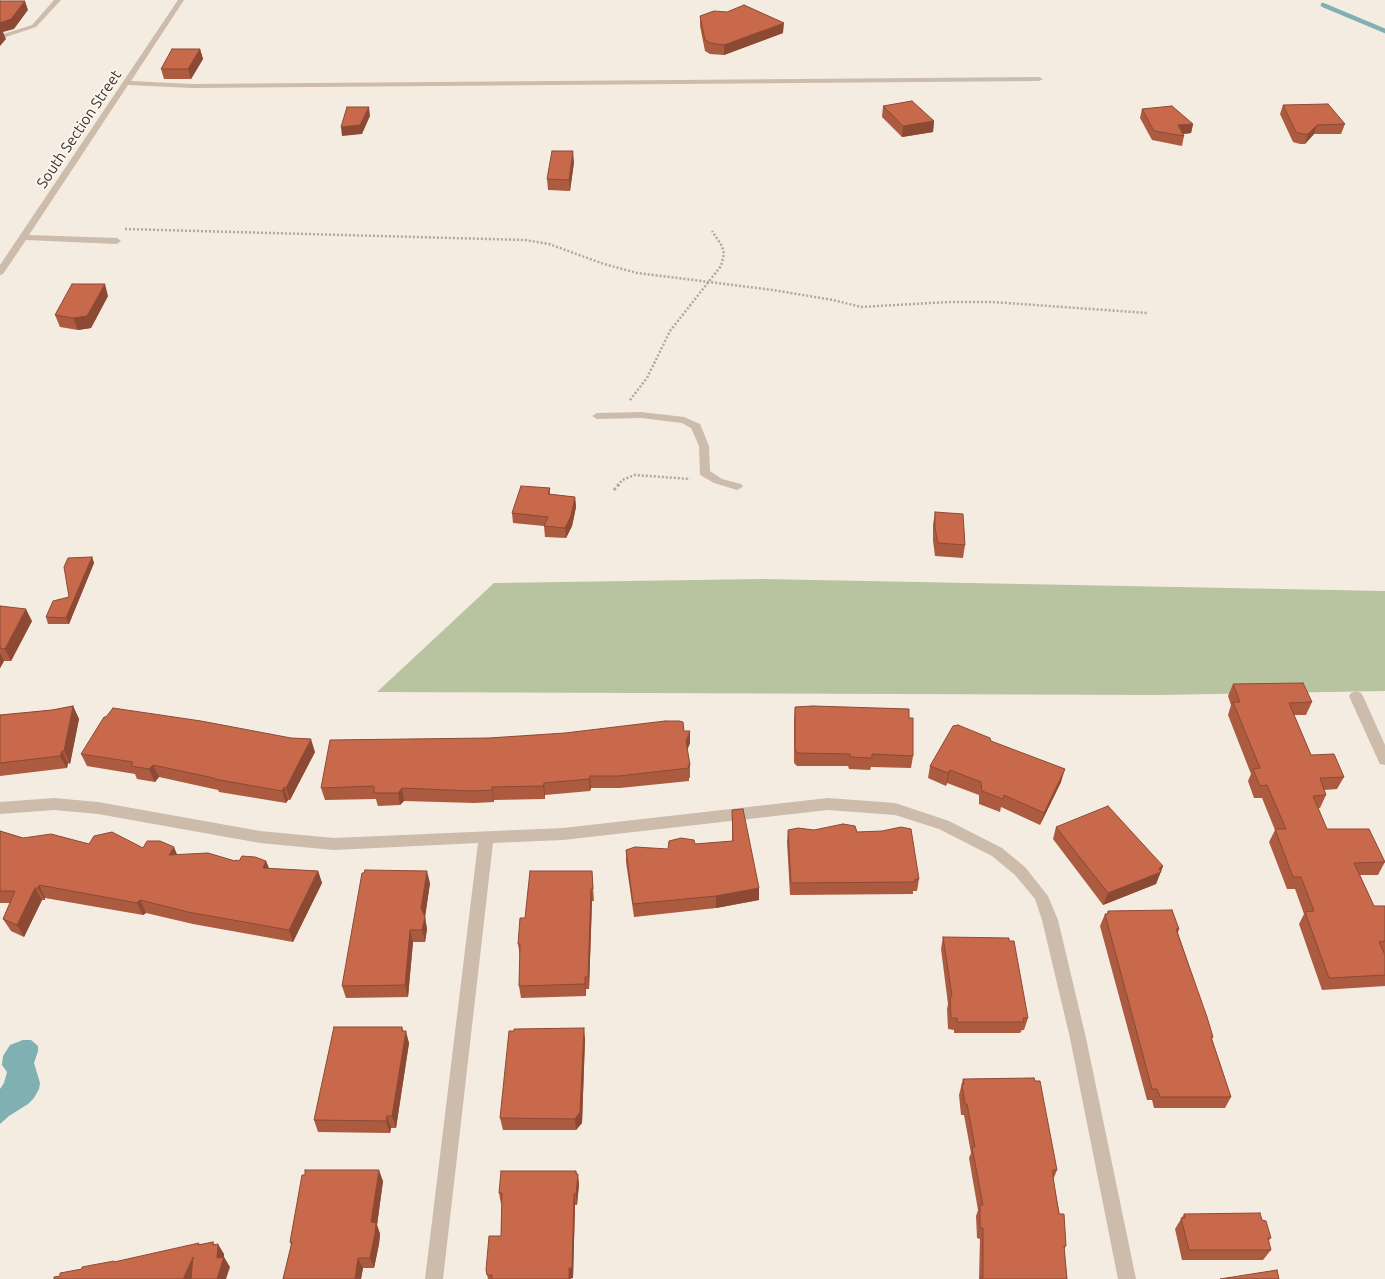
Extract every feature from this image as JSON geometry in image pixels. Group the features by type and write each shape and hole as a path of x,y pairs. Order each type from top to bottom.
{"street":[{"path":"0,37 34,26 58,0"},
{"name":"South Section Street","path":"0,272 181,0"},
{"path":"126,84 192,86 1039,79"},
{"path":"24,237 117,241"},
{"path":"603,416 666,417 684,420 696,426 704,446 704,473 718,481 737,486"},
{"path":"1356,696 1385,760"},
{"path":"0,808 54,804 98,808 260,837 306,843 334,844 562,834 828,804 895,809 944,825 997,852 1020,871 1041,896 1050,920 1078,1038 1127,1279"},
{"path":"434,1279 486,838"}],"path":[{"path":"125,230 525,240 549,244 604,264 637,272 773,290 833,300 861,307 948,302 993,302 1147,312"},
{"path":"603,416 623,409 631,399 647,378 670,331 722,266 724,254 722,246 712,231"},
{"path":"614,490 622,480 635,474 718,481"}],"green space":[{"path":"762,579 1385,591 1385,691 1157,695 377,692 494,583"}],"water":[{"path":"23,1040 31,1040 38,1046 34,1063 40,1083 39,1089 28,1104 0,1124 0,1089 7,1072 2,1065 3,1056 10,1045"}],"building":[{"path":"0,1 25,1 11,19 0,23"},
{"path":"744,5 784,23 724,45 710,43 705,40 700,16 714,11 727,12"},
{"path":"172,49 200,49 188,69 161,69"},
{"path":"912,101 934,121 903,126 883,106"},
{"path":"1328,104 1345,124 1317,125 1308,134 1296,132 1283,105"},
{"path":"1172,106 1193,124 1178,125 1184,136 1154,131 1142,109"},
{"path":"347,107 369,107 360,125 341,127"},
{"path":"552,151 573,151 569,180 547,179"},
{"path":"72,284 105,284 87,316 73,318 55,315"},
{"path":"521,486 550,488 548,494 575,497 571,516 565,528 544,526 548,517 512,513"},
{"path":"935,512 963,514 965,545 938,543 935,528"},
{"path":"92,557 66,618 46,617 53,601 69,597 64,567 68,558"},
{"path":"0,606 26,609 5,649 0,648"},
{"path":"1303,683 1312,702 1289,703 1311,755 1334,754 1344,777 1320,778 1326,795 1313,796 1327,829 1369,829 1385,862 1354,863 1374,906 1385,906 1385,941 1379,942 1385,955 1385,975 1329,978 1305,912 1314,911 1301,877 1293,877 1275,829 1286,829 1267,785 1260,786 1253,769 1260,768 1233,702 1240,702 1233,684"},
{"path":"73,706 64,751 62,751 60,756 0,763 0,715"},
{"path":"795,707 909,709 909,718 913,718 913,756 872,754 872,758 850,757 850,754 798,753 795,750"},
{"path":"113,708 201,721 291,738 311,739 286,788 284,787 282,791 214,779 153,765 149,769 131,766 133,762 81,754 104,717"},
{"path":"665,721 683,722 684,731 690,731 686,741 689,768 619,776 590,776 589,779 544,783 543,786 492,787 492,790 402,788 398,793 375,793 374,786 321,788 330,740 489,738 565,733"},
{"path":"958,725 990,738 991,741 1065,769 1044,813 1004,795 1003,799 982,791 981,782 950,770 948,773 930,766 953,726"},
{"path":"1108,806 1163,866 1159,868 1161,872 1108,893 1056,827"},
{"path":"743,809 759,888 716,896 633,904 626,850 635,847 668,849 669,841 681,838 694,840 695,844 733,841 732,810"},
{"path":"843,824 855,826 857,832 882,831 901,827 911,829 919,879 915,879 915,882 791,883 788,830 798,828 814,830"},
{"path":"0,831 23,838 51,834 89,844 94,836 112,832 143,848 147,841 160,841 174,847 169,855 208,853 235,861 239,861 242,856 255,857 266,861 263,868 318,871 289,930 188,912 140,900 137,903 39,885 38,888 35,888 17,925 3,919 15,891 0,891"},
{"path":"365,870 427,871 421,908 425,917 422,930 410,930 405,985 342,986 362,873"},
{"path":"530,871 592,871 593,889 591,889 588,977 585,977 585,984 519,986 520,944 518,944 520,918 525,918"},
{"path":"1172,910 1179,929 1176,929 1207,1017 1213,1037 1211,1037 1231,1097 1160,1097 1157,1089 1152,1089 1105,914 1108,914 1108,911"},
{"path":"943,937 1009,938 1009,941 1014,941 1028,1018 1023,1018 1024,1022 957,1022 957,1018 951,1018 950,997 952,996"},
{"path":"334,1027 402,1027 402,1031 406,1031 392,1116 387,1116 386,1121 314,1120"},
{"path":"584,1028 580,1112 575,1119 500,1118 509,1031 514,1031 514,1029"},
{"path":"1034,1078 1035,1081 1040,1081 1057,1170 1053,1170 1053,1177 1059,1214 1064,1214 1067,1279 981,1279 983,1278 983,1228 980,1228 980,1205 983,1205 972,1147 975,1147 967,1104 965,1104 963,1079"},
{"path":"305,1170 379,1170 371,1222 376,1223 370,1258 358,1258 355,1279 283,1279 292,1242 290,1242 302,1175 305,1175"},
{"path":"501,1171 576,1171 576,1174 578,1174 576,1194 574,1194 572,1268 569,1268 569,1279 492,1279 492,1275 487,1275 489,1236 501,1236 502,1193 499,1193"},
{"path":"1260,1213 1262,1220 1266,1221 1271,1238 1268,1238 1271,1250 1189,1250 1181,1218 1185,1218 1184,1214"},
{"path":"213,1242 213,1245 218,1244 217,1258 224,1257 217,1279 191,1279 193,1257 183,1279 54,1279 54,1277 60,1276 60,1273 82,1269 82,1267 114,1262 199,1243 198,1245"},
{"path":"1277,1270 1279,1279 1220,1279"}],"waterway":[{"path":"1323,5 1385,31"}]}
